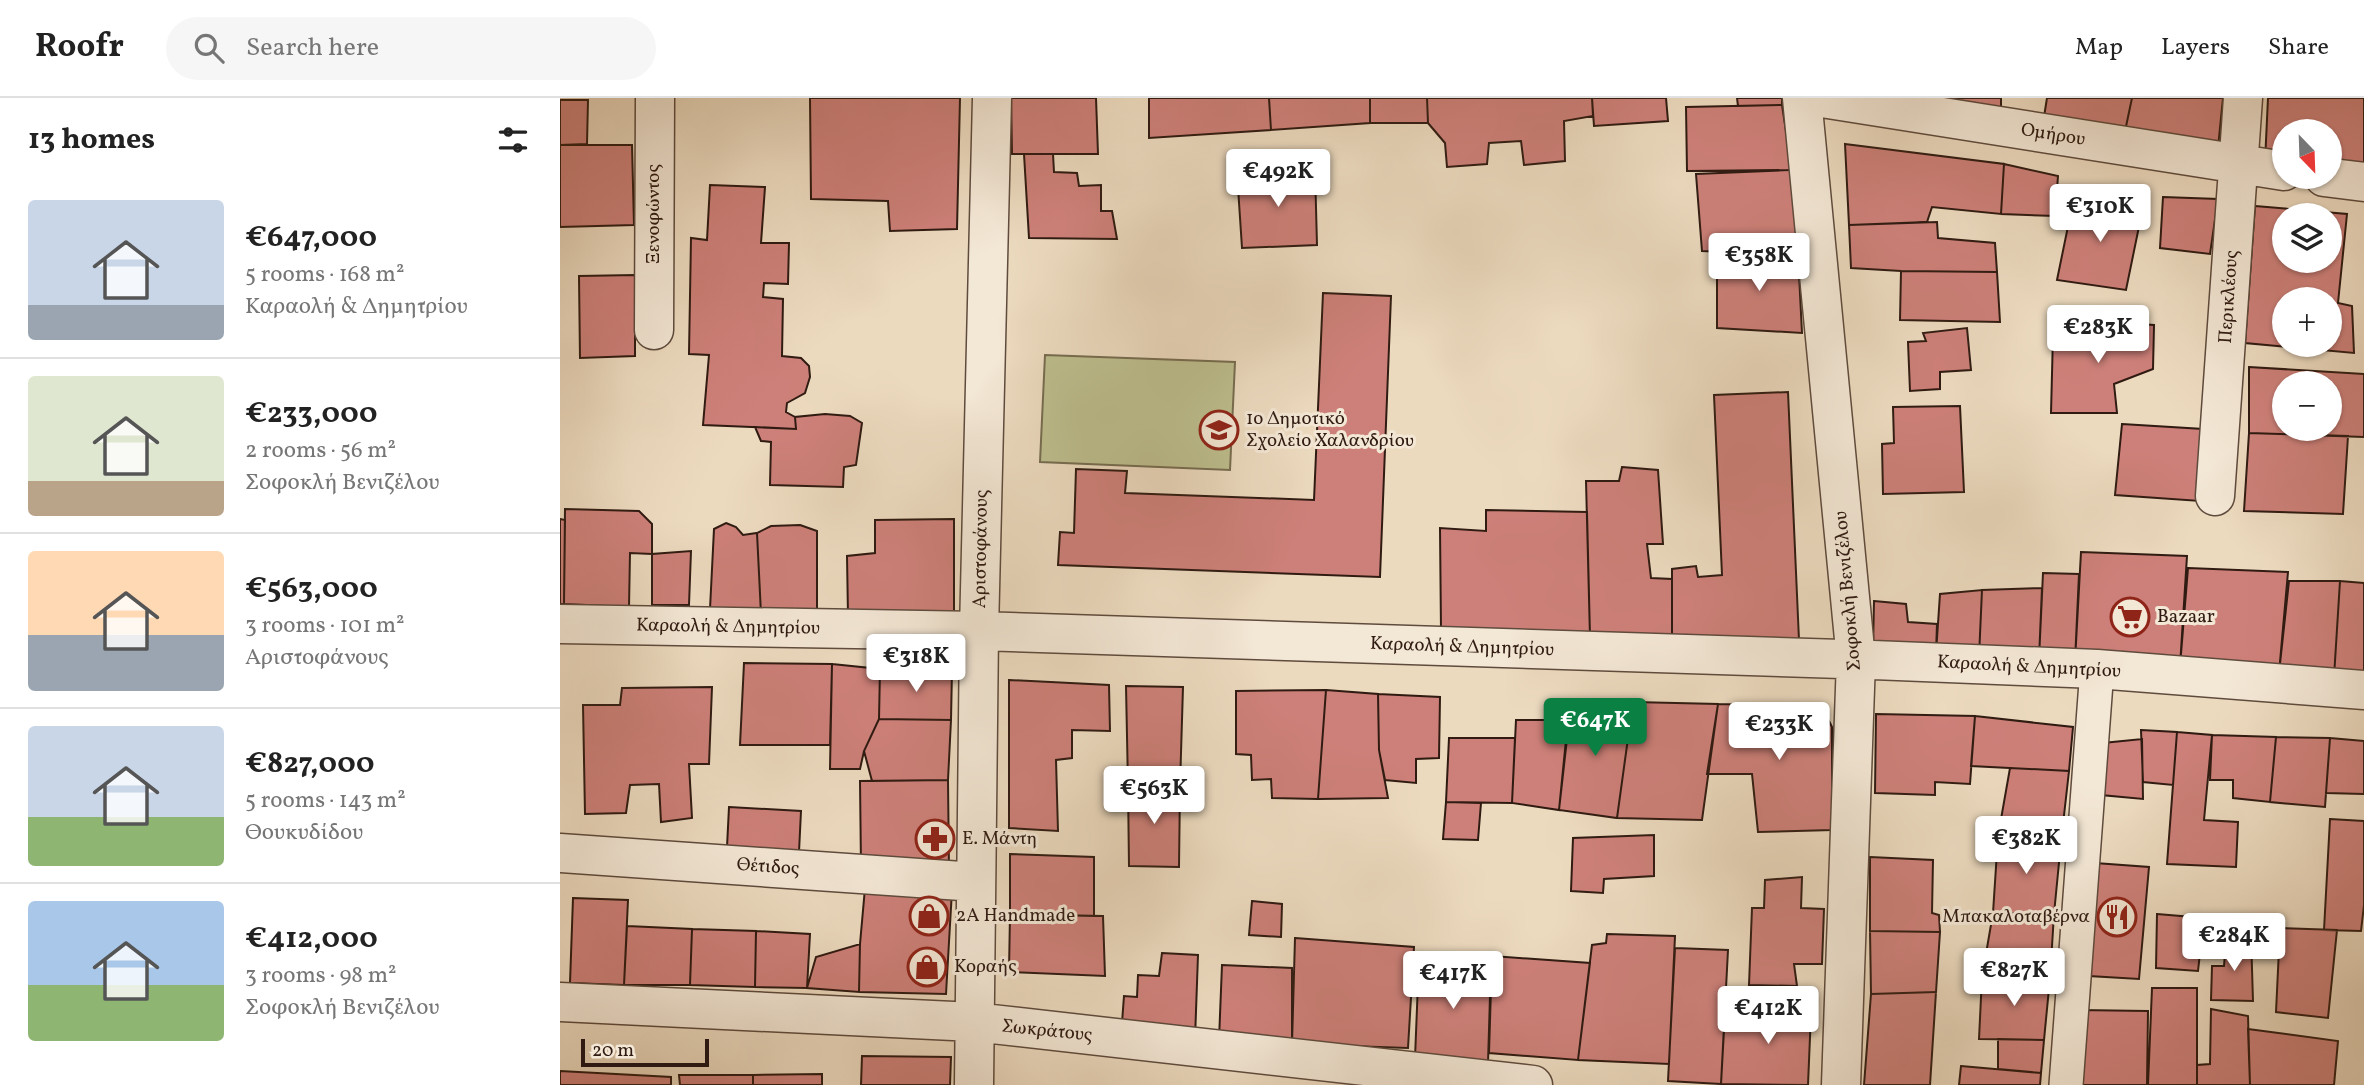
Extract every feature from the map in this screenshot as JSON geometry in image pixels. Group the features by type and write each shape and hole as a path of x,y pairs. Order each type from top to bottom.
{"street":[{"name":"Ξενοφώντος","path":"654,330 655,98"},
{"name":"Αριστοφάνους","path":"974,1085 979,631 992,98"},
{"name":"Σοφοκλή Βενιζέλου","path":"1802,98 1856,660 1841,1085"},
{"name":"Ομήρου","path":"1822,98 2272,170"},
{"name":"Περικλέους","path":"2215,496 2243,98"},
{"path":"2342,179 2364,182"},
{"name":"Καραολή & Δημητρίου","path":"560,624 979,631 1856,660 2097,669 2364,690"},
{"path":"2066,1085 2097,669"},
{"name":"Θέτιδος","path":"560,853 976,882"},
{"name":"Σωκράτους","path":"560,1002 974,1022 1532,1085"}],"green space":[{"path":"1045,355 1235,362 1230,470 1040,462"}],"building":[{"path":"810,98 960,98 957,229 890,231 888,201 811,199"},
{"path":"1011,98 1096,98 1098,154 1012,154"},
{"path":"1149,98 1269,98 1271,130 1149,138"},
{"path":"1269,98 1370,98 1370,123 1271,130"},
{"path":"1370,98 1427,98 1428,123 1370,123"},
{"path":"1427,98 1592,98 1593,116 1564,121 1565,161 1524,165 1521,141 1489,143 1487,164 1447,167 1445,143 1428,123"},
{"path":"1592,98 1666,98 1668,121 1594,126"},
{"path":"1737,98 1782,98 1782,105 1738,106"},
{"path":"1947,98 2001,98 2001,113 1947,110"},
{"path":"2047,98 2132,98 2124,136 2043,123"},
{"path":"2132,98 2223,98 2218,148 2124,136"},
{"path":"2268,98 2364,98 2364,174 2342,171 2342,119 2272,119 2272,163 2265,162"},
{"path":"560,100 588,100 587,144 560,145"},
{"path":"1782,105 1792,170 1687,171 1686,107"},
{"path":"1845,144 2004,164 2001,214 1932,207 1927,222 1849,225"},
{"path":"560,145 632,145 634,225 560,227"},
{"path":"1024,154 1053,154 1054,172 1077,173 1079,186 1101,185 1101,211 1112,211 1117,239 1029,238"},
{"path":"2004,164 2058,176 2055,216 2001,214"},
{"path":"1315,170 1317,245 1242,248 1237,172"},
{"path":"1792,170 1798,255 1702,251 1696,174"},
{"path":"710,185 765,187 761,243 789,243 788,284 764,283 763,297 783,299 782,356 801,358 809,366 810,377 805,393 787,403 786,412 795,417 796,429 703,425 709,355 689,354 691,238 707,240"},
{"path":"2074,197 2143,207 2126,290 2057,280"},
{"path":"2163,197 2218,199 2210,254 2160,248"},
{"path":"2255,206 2272,207 2272,273 2341,273 2340,287 2272,287 2272,345 2245,343"},
{"path":"2342,214 2347,214 2342,263"},
{"path":"1937,222 1938,238 1995,243 1997,272 1851,268 1849,225"},
{"path":"1717,253 1798,255 1802,333 1717,328"},
{"path":"1901,271 1997,272 2000,322 1900,320"},
{"path":"635,275 635,356 580,358 579,276"},
{"path":"1323,293 1391,296 1380,577 1058,565 1060,532 1074,533 1076,469 1127,471 1125,493 1314,500"},
{"path":"2342,304 2352,306 2354,353 2342,352"},
{"path":"2087,321 2154,325 2153,369 2114,384 2117,413 2051,413 2053,335 2085,334"},
{"path":"1967,328 1971,370 1940,372 1940,389 1910,391 1908,342 1926,341 1923,333"},
{"path":"2249,367 2315,371 2272,371 2272,434 2249,433"},
{"path":"2342,373 2364,374 2364,437 2342,436"},
{"path":"1788,392 1799,640 1672,642 1672,569 1696,566 1698,577 1722,575 1714,395"},
{"path":"1960,406 1964,492 1883,494 1882,444 1894,443 1893,407"},
{"path":"825,414 850,416 862,423 856,465 844,467 843,487 770,485 771,442 761,441 755,427 796,429 795,417"},
{"path":"2122,424 2203,429 2200,501 2115,495"},
{"path":"2249,433 2272,434 2272,441 2342,441 2342,436 2348,436 2343,514 2244,511"},
{"path":"1622,467 1658,470 1663,544 1647,544 1651,578 1672,579 1672,642 1590,637 1586,481 1619,481"},
{"path":"565,509 639,511 652,524 652,554 630,553 629,607 564,604"},
{"path":"1486,510 1587,512 1590,637 1441,631 1440,528 1486,531"},
{"path":"560,519 565,520 564,604 560,604"},
{"path":"954,519 954,620 848,617 847,556 875,553 875,520"},
{"path":"726,523 736,527 743,535 757,533 761,614 710,609 714,529"},
{"path":"800,525 817,531 817,614 761,614 757,533 771,526"},
{"path":"691,551 689,605 652,605 652,554"},
{"name":"Bazaar","path":"2081,552 2187,556 2180,666 2075,661"},
{"path":"2188,568 2288,572 2279,673 2180,666"},
{"path":"2043,573 2079,574 2075,661 2039,659"},
{"path":"2289,581 2340,581 2334,677 2279,673"},
{"path":"2340,581 2364,583 2364,678 2334,677"},
{"path":"2042,588 2039,659 1979,657 1982,590"},
{"path":"1982,590 1979,657 1936,653 1940,594"},
{"path":"1874,601 1906,604 1908,622 1937,624 1936,653 1873,650"},
{"path":"744,663 832,664 830,745 740,745"},
{"path":"832,664 880,669 879,719 864,751 860,769 830,769"},
{"path":"880,669 952,670 951,720 879,719"},
{"path":"1009,680 1109,685 1110,731 1072,730 1072,758 1056,760 1058,831 1009,828"},
{"path":"1126,686 1183,687 1180,786 1128,786"},
{"path":"712,687 709,764 689,764 692,818 661,822 659,784 630,785 626,813 585,814 583,705 620,705 622,688"},
{"path":"1326,690 1378,694 1379,750 1388,798 1318,799"},
{"path":"1326,690 1318,799 1272,798 1271,779 1252,780 1251,755 1236,754 1236,691"},
{"path":"1378,694 1440,697 1439,758 1416,759 1416,783 1385,780 1379,750"},
{"path":"1633,702 1718,704 1702,820 1617,818"},
{"path":"1633,702 1617,818 1559,810 1571,703"},
{"path":"1718,704 1822,707 1832,727 1832,830 1758,832 1752,774 1707,774"},
{"path":"1876,714 1975,716 1970,784 1935,782 1935,795 1875,793"},
{"path":"1975,716 2073,727 2069,771 1971,766"},
{"path":"879,719 951,720 948,780 872,781 864,751"},
{"path":"1516,720 1568,720 1559,810 1512,803"},
{"path":"2141,730 2177,732 2173,785 2143,782"},
{"path":"2177,732 2212,735 2204,820 2238,822 2236,867 2167,864"},
{"path":"2212,735 2276,737 2270,802 2233,798 2233,780 2210,780"},
{"path":"2276,737 2330,738 2325,807 2270,802"},
{"path":"1449,738 1515,738 1512,803 1446,802"},
{"path":"2330,738 2364,741 2364,794 2326,793"},
{"path":"2142,739 2143,799 2101,795 2103,743"},
{"path":"2010,768 2069,771 2061,842 1998,836"},
{"path":"948,780 949,870 861,867 860,781"},
{"path":"1128,786 1180,786 1179,867 1129,866"},
{"path":"1446,802 1481,803 1478,840 1443,839"},
{"path":"729,807 801,811 799,852 727,847"},
{"path":"2330,819 2364,821 2364,905 2361,931 2324,930"},
{"path":"1654,835 1654,876 1604,879 1603,893 1571,891 1573,838"},
{"path":"1998,836 2061,842 2054,914 1993,913"},
{"path":"1010,854 1094,857 1094,916 1010,914"},
{"path":"1870,857 1933,860 1932,913 1939,915 1940,932 1870,931"},
{"path":"2095,863 2149,867 2139,979 2089,976"},
{"path":"1802,877 1801,908 1824,909 1822,964 1794,964 1797,986 1749,985 1752,908 1764,908 1765,880"},
{"path":"865,888 952,890 946,994 859,992"},
{"path":"573,898 628,900 624,985 570,983"},
{"path":"1252,901 1282,904 1281,937 1249,935"},
{"path":"1993,913 2054,914 2050,978 1982,977"},
{"path":"1010,914 1103,916 1105,976 1009,972"},
{"path":"2157,914 2204,918 2198,971 2156,968"},
{"path":"627,926 692,929 690,985 624,985"},
{"path":"2280,928 2337,930 2328,1018 2276,1012"},
{"path":"692,929 756,931 755,987 690,985"},
{"path":"756,931 810,934 807,988 755,987"},
{"path":"1870,931 1940,932 1936,992 1871,994"},
{"path":"1607,934 1675,936 1669,1064 1578,1060 1592,945 1606,943"},
{"path":"2251,936 2253,1001 2211,1000 2212,966 2224,966 2226,941"},
{"path":"1295,938 1414,947 1408,1048 1292,1044"},
{"path":"860,944 859,992 807,988 816,957"},
{"path":"1675,948 1728,950 1721,1084 1668,1081"},
{"path":"1162,953 1198,955 1195,1039 1121,1036 1124,996 1137,997 1138,975 1159,976"},
{"path":"1492,956 1590,963 1578,1060 1489,1053"},
{"path":"1419,958 1491,963 1488,1063 1415,1058"},
{"path":"1222,965 1292,968 1292,1044 1219,1040"},
{"path":"1982,977 2050,978 2044,1040 1979,1039"},
{"path":"1776,988 1776,1011 1811,1013 1808,1085 1721,1084 1724,1030 1739,1030 1740,1019 1750,1017 1756,989"},
{"path":"2152,988 2197,988 2197,1085 2148,1085"},
{"path":"1936,992 1930,1085 1864,1085 1871,994"},
{"path":"2211,1009 2248,1016 2250,1085 2197,1085 2197,1065 2210,1064"},
{"path":"2078,1010 2148,1011 2147,1085 2075,1085"},
{"path":"2248,1029 2338,1041 2334,1085 2250,1085"},
{"path":"1998,1039 2044,1040 2041,1073 1998,1069"},
{"path":"862,1056 951,1057 950,1085 861,1085"},
{"path":"1961,1066 2041,1073 2040,1085 1959,1085"},
{"path":"560,1071 671,1077 671,1085 560,1085"},
{"path":"822,1074 822,1085 753,1085 753,1075"},
{"path":"679,1075 753,1075 753,1085 680,1085"}],"place":[{"name":"1ο Δημοτικό Σχολείο Χαλανδρίου","path":"1219,430"},
{"name":"Bazaar","path":"2130,617"},
{"name":"Ε. Μάντη","path":"935,839"},
{"name":"2A Handmade","path":"929,916"},
{"name":"Μπακαλοταβέρνα","path":"2117,917"},
{"name":"Κοραής","path":"927,967"}]}
